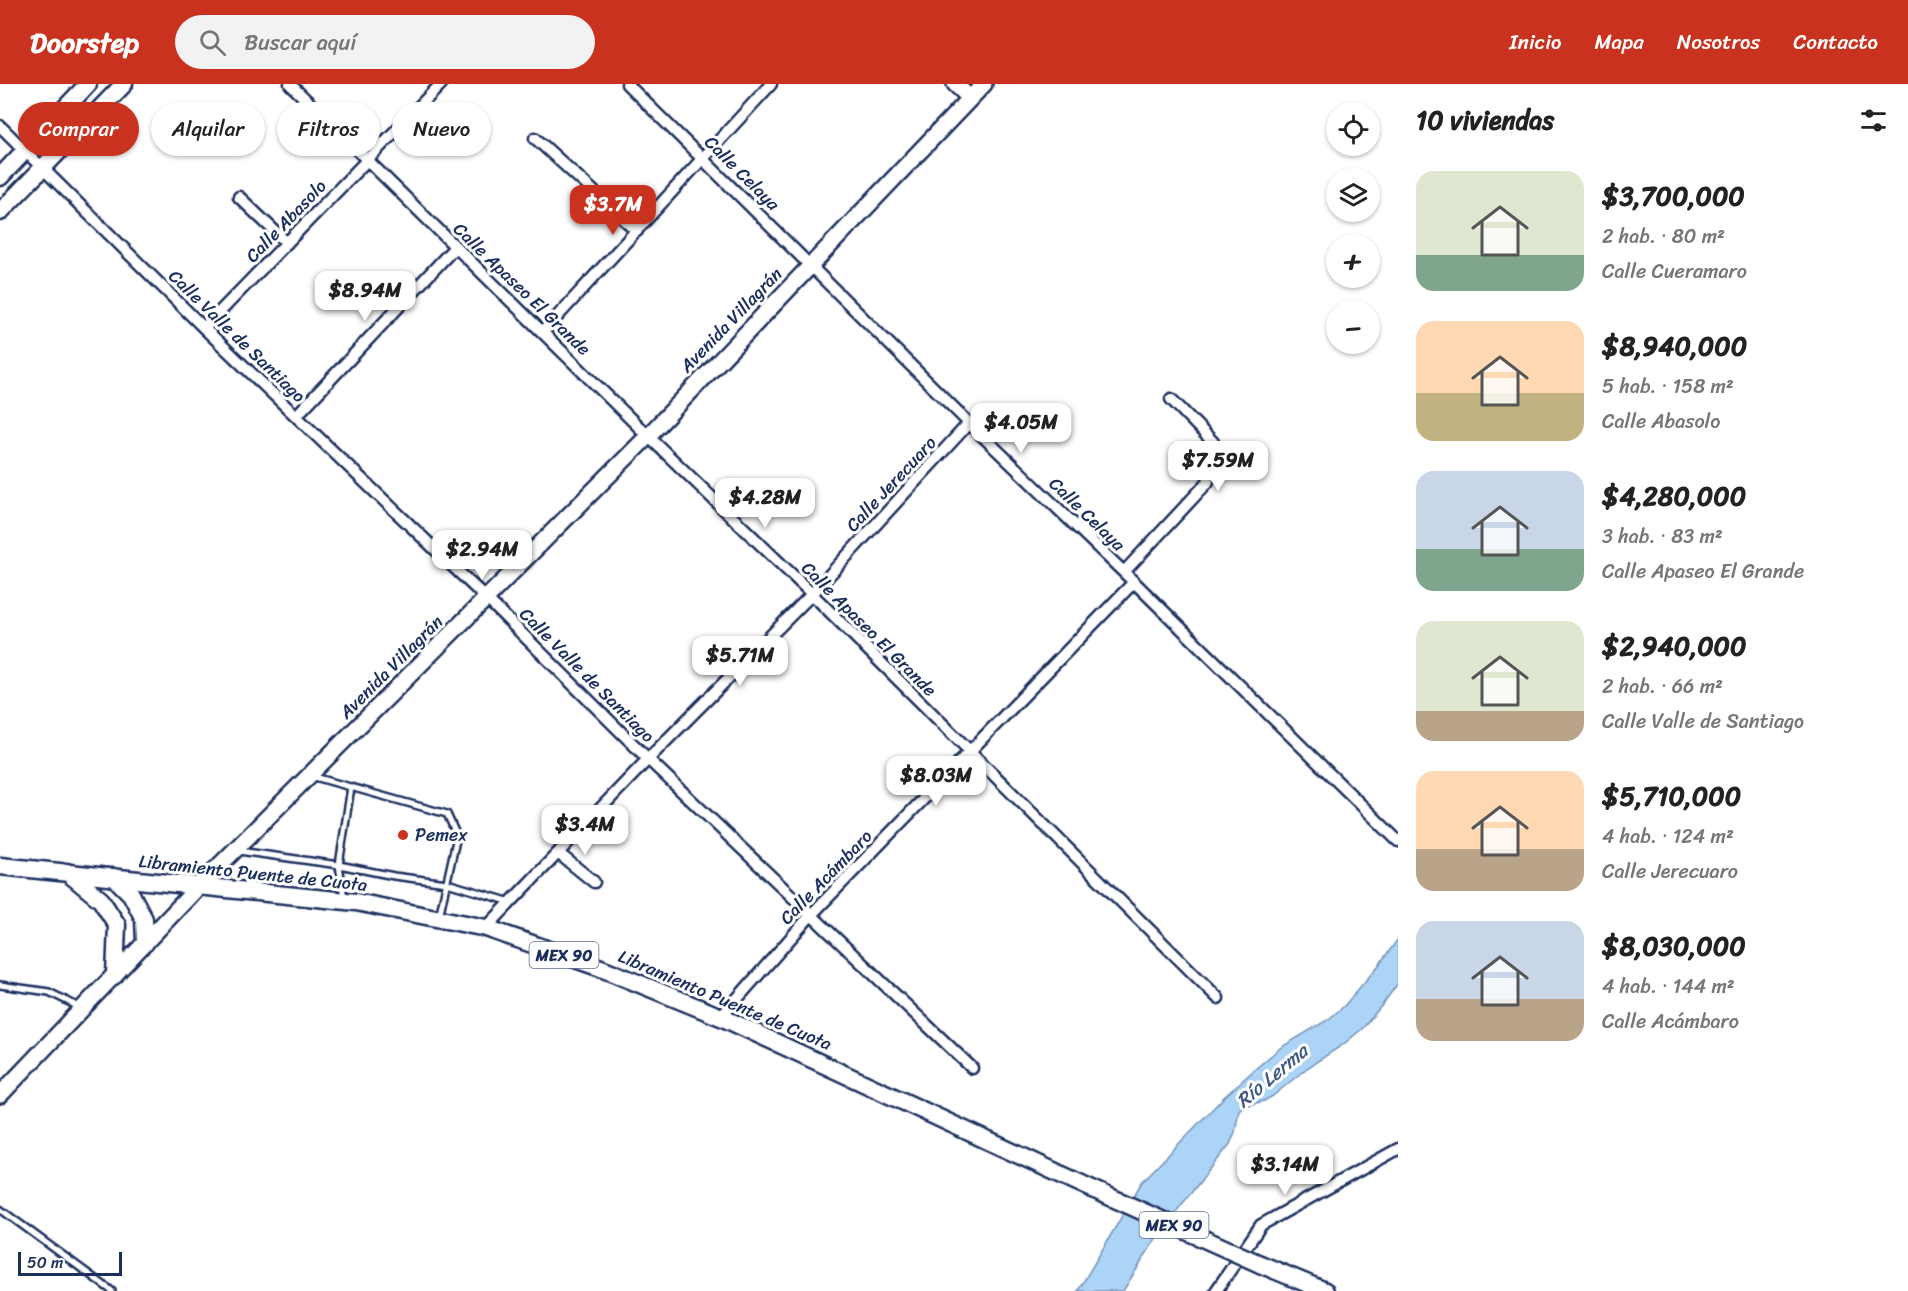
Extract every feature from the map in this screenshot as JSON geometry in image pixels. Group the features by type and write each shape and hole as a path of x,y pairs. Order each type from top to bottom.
{"main road":[{"path":"71,102 88,84"},
{"path":"0,212 124,84"},
{"path":"0,177 20,156"},
{"name":"Libramiento Puente de Cuota","path":"0,867 344,901 486,928 601,968 721,1017 1088,1187 1325,1291"},
{"path":"67,872 101,900 117,925 115,975"},
{"path":"114,877 131,894 144,919 145,943"}],"street":[{"name":"Calle Apaseo El Grande","path":"290,84 812,594 1218,998"},
{"name":"Calle Abasolo","path":"204,328 441,84"},
{"name":"Calle Celaya","path":"627,84 969,423 1398,841"},
{"path":"543,332 771,84"},
{"path":"955,84 970,98"},
{"name":"Avenida Villagrán","path":"0,1095 200,885 648,436 984,84"},
{"name":"Calle Valle de Santiago","path":"0,126 18,144"},
{"path":"535,138 637,231"},
{"name":"Calle Valle de Santiago","path":"31,156 204,328 487,599 648,759 972,1068"},
{"path":"239,197 287,243"},
{"path":"296,416 455,247"},
{"path":"1124,572 1207,483 1216,464 1213,442 1171,399"},
{"name":"Calle Jerecuaro","path":"486,928 648,759 812,594 969,423"},
{"name":"Calle Acámbaro","path":"721,1017 811,915 1134,582"},
{"path":"558,853 594,882"},
{"path":"1215,1291 1261,1225 1398,1149"}],"lane":[{"path":"310,776 447,814 457,836 438,918"},
{"path":"344,901 339,864 351,787"},
{"path":"236,850 339,864 394,876 447,883 511,902"},
{"path":"0,985 49,992 82,1009"},
{"path":"0,1209 112,1291"}],"water":[{"name":"Río Lerma","path":"1398,939 1398,983 1363,1028 1344,1044 1307,1068 1273,1096 1239,1110 1230,1144 1160,1232 1123,1291 1078,1291 1142,1182 1224,1097 1254,1070 1280,1048 1329,1019 1344,1006"}],"place":[{"name":"Pemex","path":"403,835"}]}
